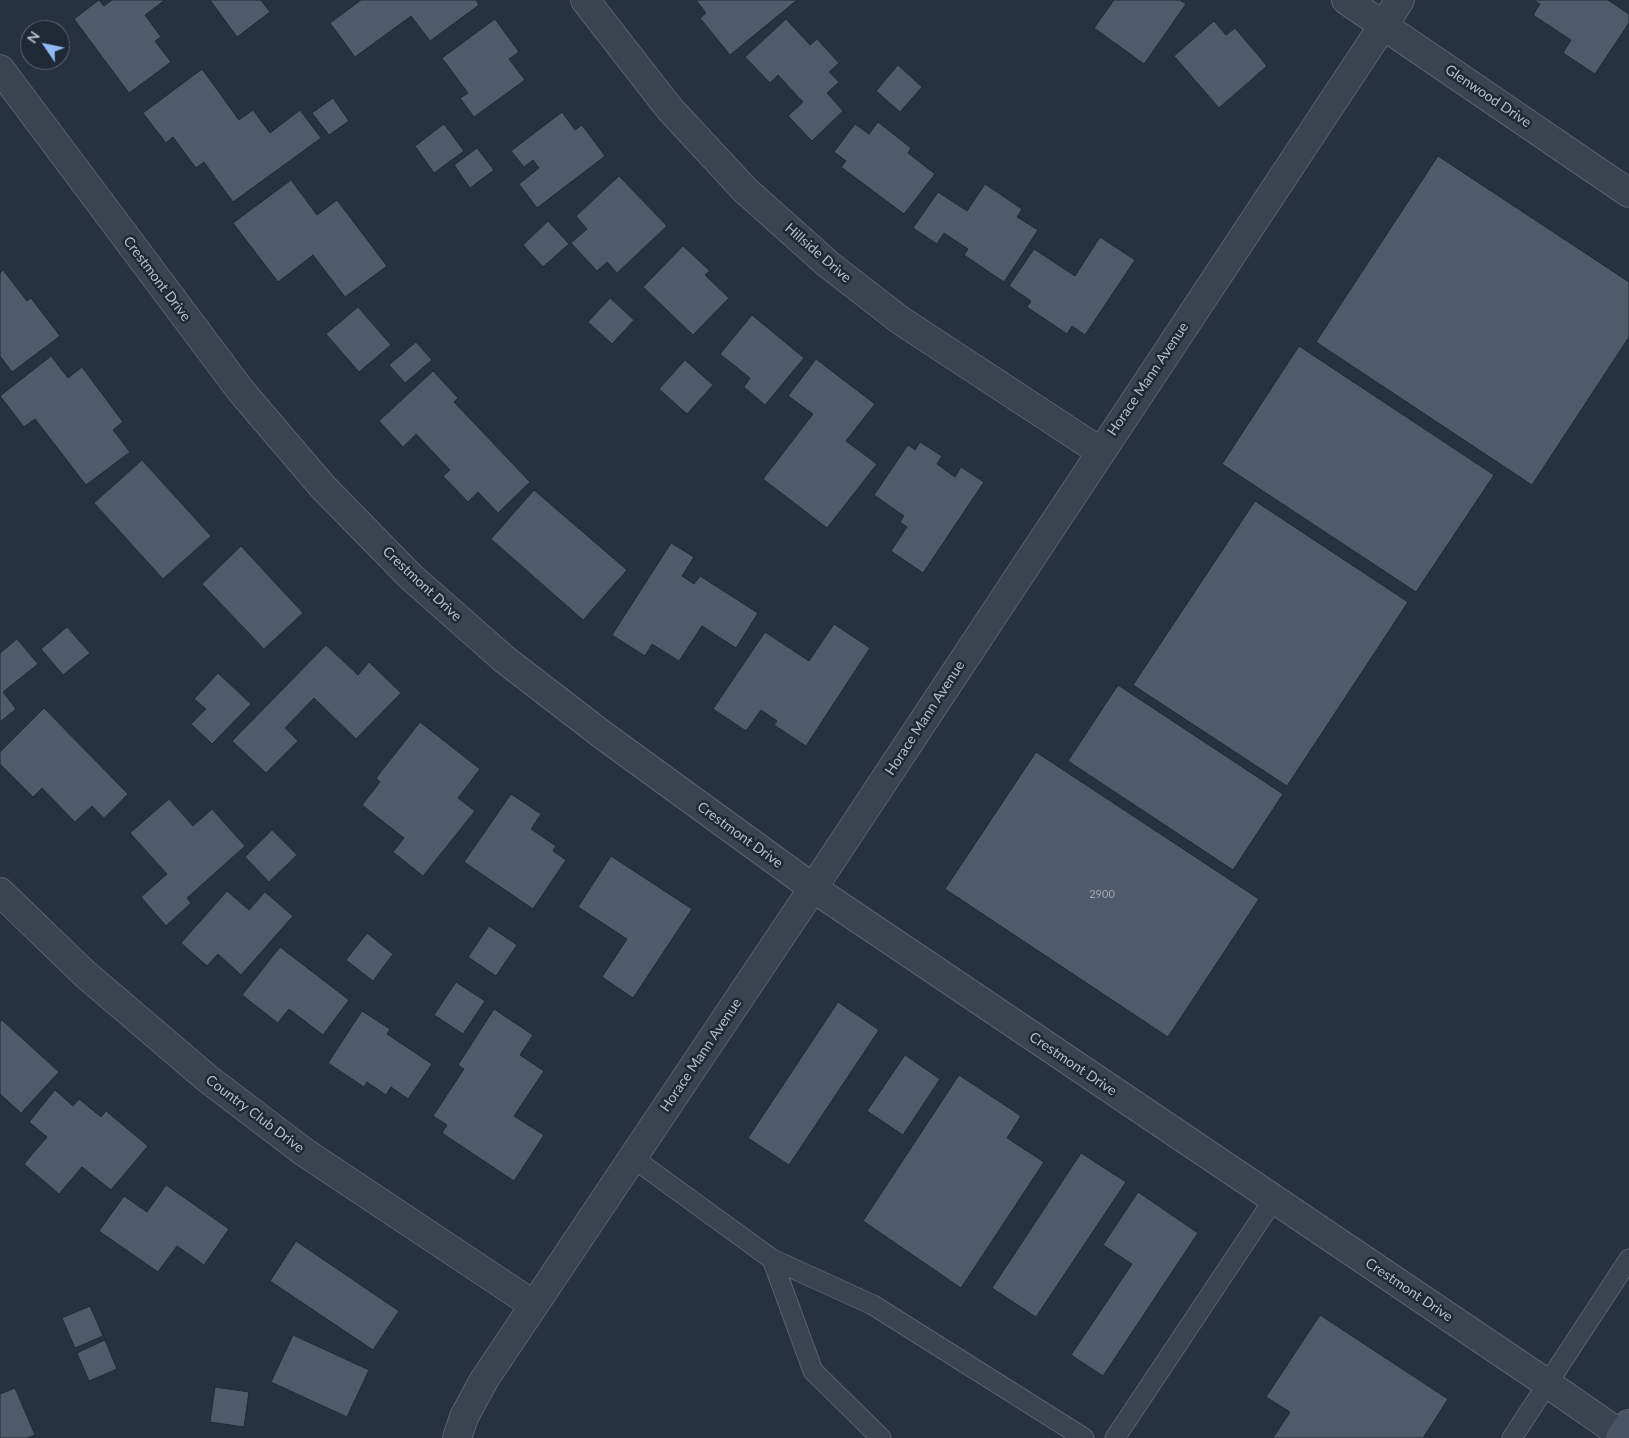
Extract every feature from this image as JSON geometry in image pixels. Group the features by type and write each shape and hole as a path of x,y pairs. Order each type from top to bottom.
{"street":[{"name":"Hillside Drive","path":"584,0 668,108 745,190 829,265 900,320 1101,452"},
{"name":"Glenwood Drive","path":"1346,0 1629,193"},
{"name":"Horace Mann Avenue","path":"457,1438 464,1417 484,1380 813,888 1400,0"},
{"name":"Crestmont Drive","path":"0,69 241,391 322,486 410,576 504,659 604,736 813,888 1624,1434"},
{"name":"Country Club Drive","path":"0,892 85,974 208,1079 304,1152 534,1305"}],"lane":[{"path":"632,1158 772,1259 873,1305 1084,1438"},
{"path":"1115,1438 1274,1199"},
{"path":"772,1259 813,1371 881,1438"},
{"path":"1512,1438 1629,1259"}],"building":[{"path":"99,0 104,6 112,0 165,0 145,15 161,37 155,41 171,62 129,93 74,19"},
{"path":"210,0 261,0 270,12 237,37"},
{"path":"361,0 476,0 479,5 430,41 411,16 355,57 330,23"},
{"path":"696,0 797,0 730,55 700,18 706,13"},
{"path":"1114,0 1180,0 1186,4 1144,64 1094,28"},
{"path":"1534,0 1608,0 1629,14 1629,23 1595,74 1563,53 1571,40 1533,15 1540,4"},
{"path":"495,19 519,52 509,59 525,80 474,117 460,98 468,93 442,58"},
{"path":"786,19 810,45 817,39 839,63 829,72 839,82 827,93 843,111 812,141 788,116 803,102 778,75 770,83 745,57"},
{"path":"1214,21 1226,35 1235,28 1267,66 1219,108 1174,56"},
{"path":"898,65 922,87 900,112 876,91"},
{"path":"202,69 239,120 253,110 270,133 300,110 321,138 233,202 204,162 196,168 173,137 166,143 143,113"},
{"path":"333,98 349,121 329,135 312,113"},
{"path":"562,112 575,130 582,125 605,156 537,208 519,184 539,168 533,160 524,167 511,151"},
{"path":"878,122 911,148 908,153 935,174 904,214 841,167 846,161 834,152 855,124 869,134"},
{"path":"444,124 464,151 434,173 415,146"},
{"path":"477,148 494,170 470,188 454,165"},
{"path":"1438,156 1629,282 1629,337 1532,485 1316,342"},
{"path":"619,176 667,226 617,273 607,262 597,271 571,243 587,229 576,216"},
{"path":"291,180 317,215 337,200 387,266 345,297 313,255 278,282 233,223"},
{"path":"985,184 1022,209 1017,217 1038,230 1004,282 964,255 968,249 944,233 937,244 913,228 938,192 967,211"},
{"path":"548,221 569,244 543,267 523,245"},
{"path":"1100,237 1135,260 1085,335 1072,326 1067,334 1027,307 1031,301 1009,286 1034,249 1075,276"},
{"path":"683,246 710,271 705,275 729,298 693,335 643,287"},
{"path":"3,270 27,301 31,298 60,336 12,372 0,356 0,273"},
{"path":"610,298 634,320 612,344 588,322"},
{"path":"358,307 391,345 359,372 326,334"},
{"path":"752,315 804,358 765,405 744,387 750,378 720,354"},
{"path":"416,342 432,360 405,383 389,365"},
{"path":"1299,346 1494,475 1416,592 1222,464"},
{"path":"51,356 68,378 82,367 123,422 113,430 130,452 86,485 35,419 24,427 0,396"},
{"path":"816,359 875,404 846,441 877,464 827,528 763,479 813,414 788,396"},
{"path":"685,360 713,385 687,414 659,389"},
{"path":"433,371 458,398 454,402 530,482 498,513 478,492 468,502 443,476 450,470 416,434 403,447 379,421"},
{"path":"920,442 942,456 937,464 955,477 961,467 984,482 923,573 891,551 907,527 900,522 904,516 874,495 908,445 915,450"},
{"path":"142,460 211,536 163,579 94,503"},
{"path":"534,490 627,570 583,620 491,539"},
{"path":"1255,501 1408,602 1287,786 1133,685"},
{"path":"671,543 694,557 682,576 694,584 700,576 758,613 736,648 702,626 679,661 652,644 645,656 612,635"},
{"path":"241,546 303,613 264,649 202,584"},
{"path":"834,624 870,648 806,746 774,725 777,721 761,710 746,731 713,709 765,632 809,661"},
{"path":"67,627 90,653 63,675 41,649"},
{"path":"17,639 38,664 3,692 16,709 0,722 0,653"},
{"path":"326,645 358,675 369,662 401,693 356,739 314,698 285,728 298,741 266,773 232,741"},
{"path":"218,673 251,704 212,744 191,724 206,709 194,699"},
{"path":"1118,685 1283,794 1233,870 1068,761"},
{"path":"44,708 128,794 104,818 92,806 75,822 42,788 33,797 0,764 0,752"},
{"path":"420,722 480,769 458,798 475,811 423,876 393,852 404,838 362,805 380,782 376,778"},
{"path":"1036,752 1259,899 1168,1037 945,889"},
{"path":"511,794 541,814 531,829 556,846 553,851 566,860 533,909 464,862"},
{"path":"169,799 193,826 212,809 245,846 187,898 191,903 166,926 141,897 167,874 130,833"},
{"path":"272,830 297,855 269,882 245,857"},
{"path":"611,856 692,909 633,998 602,977 627,939 578,907"},
{"path":"227,891 249,910 265,892 293,916 241,975 218,954 207,966 181,943"},
{"path":"489,926 517,945 496,976 468,957"},
{"path":"367,933 393,954 373,981 346,960"},
{"path":"280,947 349,1000 323,1035 289,1009 278,1023 242,995"},
{"path":"456,982 485,1001 463,1034 434,1015"},
{"path":"838,1002 879,1030 789,1165 748,1138"},
{"path":"494,1009 533,1035 520,1055 544,1071 514,1116 544,1135 514,1181 442,1133 447,1125 433,1116 464,1069 458,1065"},
{"path":"362,1011 390,1029 387,1034 432,1064 408,1099 391,1087 386,1095 367,1082 364,1087 328,1063"},
{"path":"2,1020 59,1072 21,1113 0,1094 0,1022"},
{"path":"905,1055 940,1079 903,1135 867,1111"},
{"path":"959,1075 1021,1116 1007,1138 1044,1162 961,1288 863,1221"},
{"path":"55,1090 73,1106 79,1099 101,1117 106,1111 148,1146 111,1190 82,1167 59,1194 24,1164 47,1137 29,1122"},
{"path":"1081,1153 1126,1182 1036,1317 992,1288"},
{"path":"166,1185 229,1229 204,1265 177,1246 158,1272 99,1231 124,1196 147,1212"},
{"path":"1138,1192 1198,1233 1103,1376 1071,1355 1132,1264 1103,1245"},
{"path":"296,1241 399,1311 373,1350 270,1281"},
{"path":"90,1306 103,1336 75,1348 62,1318"},
{"path":"1320,1315 1448,1399 1423,1438 1273,1438 1290,1412 1266,1397"},
{"path":"293,1335 369,1370 347,1417 271,1382"},
{"path":"105,1340 117,1369 89,1381 77,1353"},
{"path":"215,1387 249,1392 244,1427 210,1422"},
{"path":"15,1388 35,1435 27,1438 0,1438 0,1394"}]}
